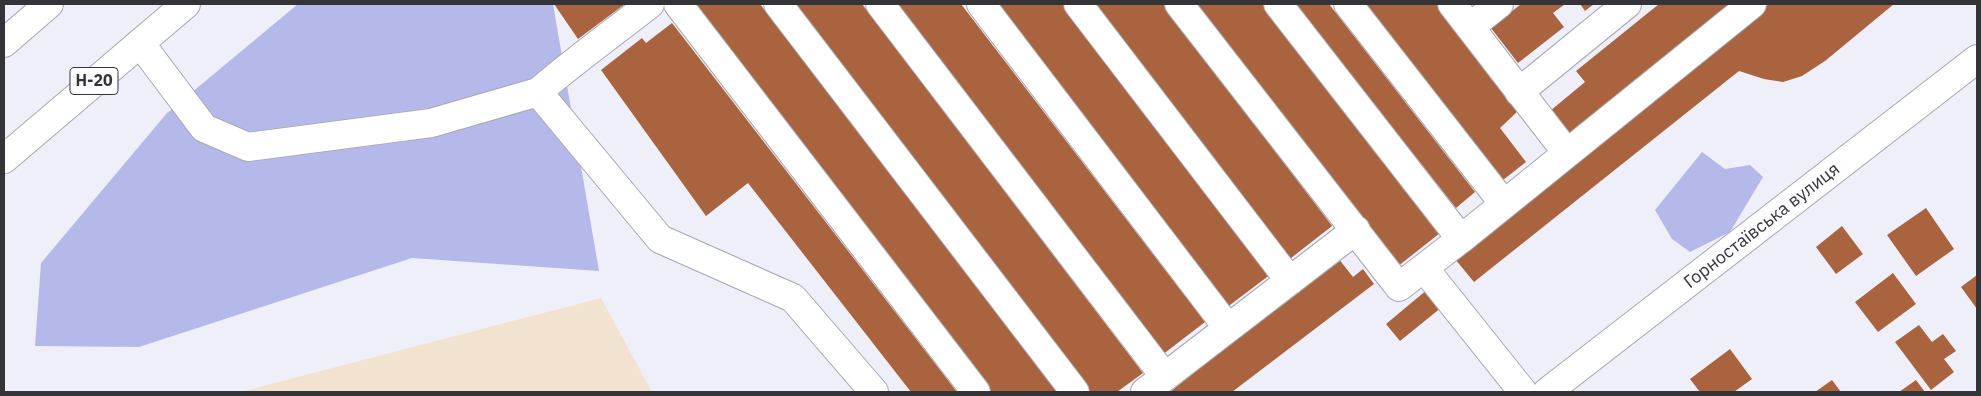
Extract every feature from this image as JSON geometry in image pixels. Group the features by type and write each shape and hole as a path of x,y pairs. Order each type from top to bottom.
{"main road":[{"path":"4,43 49,4"},
{"name":"Н-20","path":"4,159 186,4"},
{"path":"140,43 204,128 248,147 432,123 538,92 571,63 650,4"},
{"path":"678,4 976,392"},
{"path":"778,4 1075,392"},
{"path":"880,4 1155,384 1356,230"},
{"path":"981,4 1228,328"},
{"path":"1078,4 1290,280"},
{"path":"1179,4 1399,287 1752,4"},
{"path":"1278,4 1461,239"},
{"path":"1348,4 1504,204"},
{"path":"1452,4 1567,153"},
{"path":"1470,27 1499,4"},
{"path":"1519,92 1627,4"},
{"name":"Горностаївська вулиця","path":"1547,392 1977,59"},
{"path":"538,92 660,239 794,298 874,392"},
{"path":"1424,268 1523,392"}],"shaded area":[{"path":"298,4 553,4 599,271 412,258 139,347 35,346 41,263 167,113"},
{"path":"1702,152 1725,169 1750,165 1763,177 1730,232 1690,252 1672,239 1655,210"},
{"path":"601,298 652,392 240,392"}],"building":[{"path":"554,4 625,4 578,39"},
{"path":"691,4 760,4 1059,392 990,392"},
{"path":"793,4 862,4 1143,373 1117,392 1089,392"},
{"path":"893,4 961,4 1205,322 1162,355"},
{"path":"993,4 1064,4 1271,274 1226,308"},
{"path":"1090,4 1163,4 1332,226 1286,262"},
{"path":"1193,4 1262,4 1440,233 1397,267"},
{"path":"1295,4 1329,4 1475,192 1456,208"},
{"path":"1365,4 1436,4 1519,110 1500,128 1526,162 1503,180"},
{"path":"1521,4 1565,4 1553,13 1564,27 1518,63 1491,28"},
{"path":"1580,4 1594,4 1585,11"},
{"path":"1659,4 1733,4 1570,135 1550,111 1585,82 1576,71"},
{"path":"1769,4 1894,4 1825,61 1802,76 1783,82 1764,79 1739,71 1474,282 1455,259"},
{"path":"672,23 957,392 911,392 748,183 706,216 601,70 642,38 646,43"},
{"path":"1926,208 1954,249 1916,276 1887,235"},
{"path":"1842,226 1863,254 1836,274 1816,247"},
{"path":"1338,258 1353,277 1363,269 1374,284 1232,392 1170,392"},
{"path":"1893,273 1916,304 1878,332 1855,302"},
{"path":"1977,275 1977,309 1961,287"},
{"path":"1428,289 1442,307 1400,341 1386,324"},
{"path":"1919,325 1932,342 1943,334 1956,351 1944,359 1954,372 1931,390 1895,342"},
{"path":"1730,349 1752,379 1734,392 1700,392 1690,379"},
{"path":"1832,380 1841,392 1815,392"},
{"path":"1916,380 1925,392 1899,392"}]}
